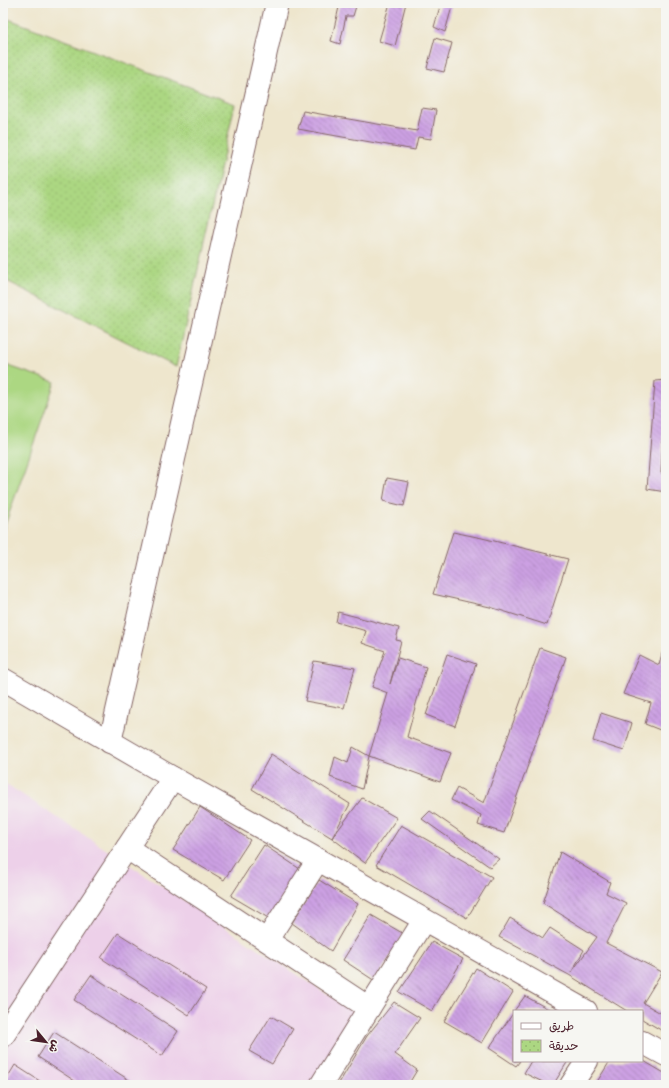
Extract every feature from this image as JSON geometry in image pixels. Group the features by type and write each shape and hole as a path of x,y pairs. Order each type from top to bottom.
{"street":[{"path":"110,742 277,3"},
{"path":"3,679 173,778 584,1010"},
{"path":"3,1036 173,778"},
{"path":"126,848 370,1008"},
{"path":"267,940 318,860"},
{"path":"321,1085 424,920"},
{"path":"643,1043 666,1055"},
{"path":"571,1085 586,1062"}],"shaded area":[{"path":"3,782 356,1013 310,1085 3,1085"}],"green space":[{"path":"3,17 235,104 176,367 3,279"},
{"path":"3,364 55,382 3,531"}],"building":[{"path":"340,3 357,3 353,16 346,16 340,44 331,41"},
{"path":"390,3 406,3 395,46 379,41"},
{"path":"441,3 453,3 445,32 434,27"},
{"path":"435,38 452,43 444,72 427,68"},
{"path":"422,108 436,110 431,139 418,137 415,150 298,129 303,111 417,131"},
{"path":"666,380 661,473 666,474 666,492 647,489 655,381"},
{"path":"387,478 409,482 404,506 383,501"},
{"path":"453,532 568,559 547,625 490,607 433,594"},
{"path":"338,612 399,628 396,640 401,641 390,684 398,658 426,667 407,737 451,753 440,782 369,756 388,693 372,687 385,651 362,643 366,631 336,622"},
{"path":"540,648 566,657 504,833 478,825 481,815 451,800 457,788 484,803"},
{"path":"663,650 666,650 665,732 645,724 651,703 623,694 639,655 659,665"},
{"path":"447,654 476,664 455,726 426,715"},
{"path":"314,661 355,668 344,708 305,701"},
{"path":"601,713 632,723 624,751 593,741"},
{"path":"353,747 369,756 362,789 330,777 335,757 348,763"},
{"path":"271,754 350,804 332,838 252,789"},
{"path":"362,798 397,818 365,863 332,838"},
{"path":"200,807 250,840 224,880 173,850"},
{"path":"430,811 499,859 490,867 422,819"},
{"path":"401,825 492,877 467,918 376,865"},
{"path":"264,845 300,869 270,919 231,896"},
{"path":"560,852 610,882 606,893 626,903 606,943 662,972 643,1003 666,1016 666,1033 643,1020 643,1010 625,1010 569,975 499,937 510,918 543,938 550,928 584,950 571,973 597,937 543,903"},
{"path":"319,880 358,904 331,951 292,923"},
{"path":"371,915 404,934 375,981 343,960"},
{"path":"118,933 206,989 189,1015 101,958"},
{"path":"432,942 463,959 432,1011 399,992"},
{"path":"476,968 513,992 482,1043 444,1021"},
{"path":"91,975 178,1031 162,1056 74,1000"},
{"path":"525,996 550,1010 515,1010"},
{"path":"394,1002 420,1018 395,1054 417,1070 408,1085 338,1085 367,1036"},
{"path":"513,1013 513,1062 519,1062 516,1066 489,1048"},
{"path":"271,1016 293,1029 272,1064 249,1051"},
{"path":"54,1032 137,1085 81,1085 38,1057"},
{"path":"643,1061 666,1074 666,1085 595,1085 609,1062 643,1062"},
{"path":"530,1062 567,1062 553,1085 549,1085 524,1073"},
{"path":"15,1065 46,1085 3,1085"}]}
